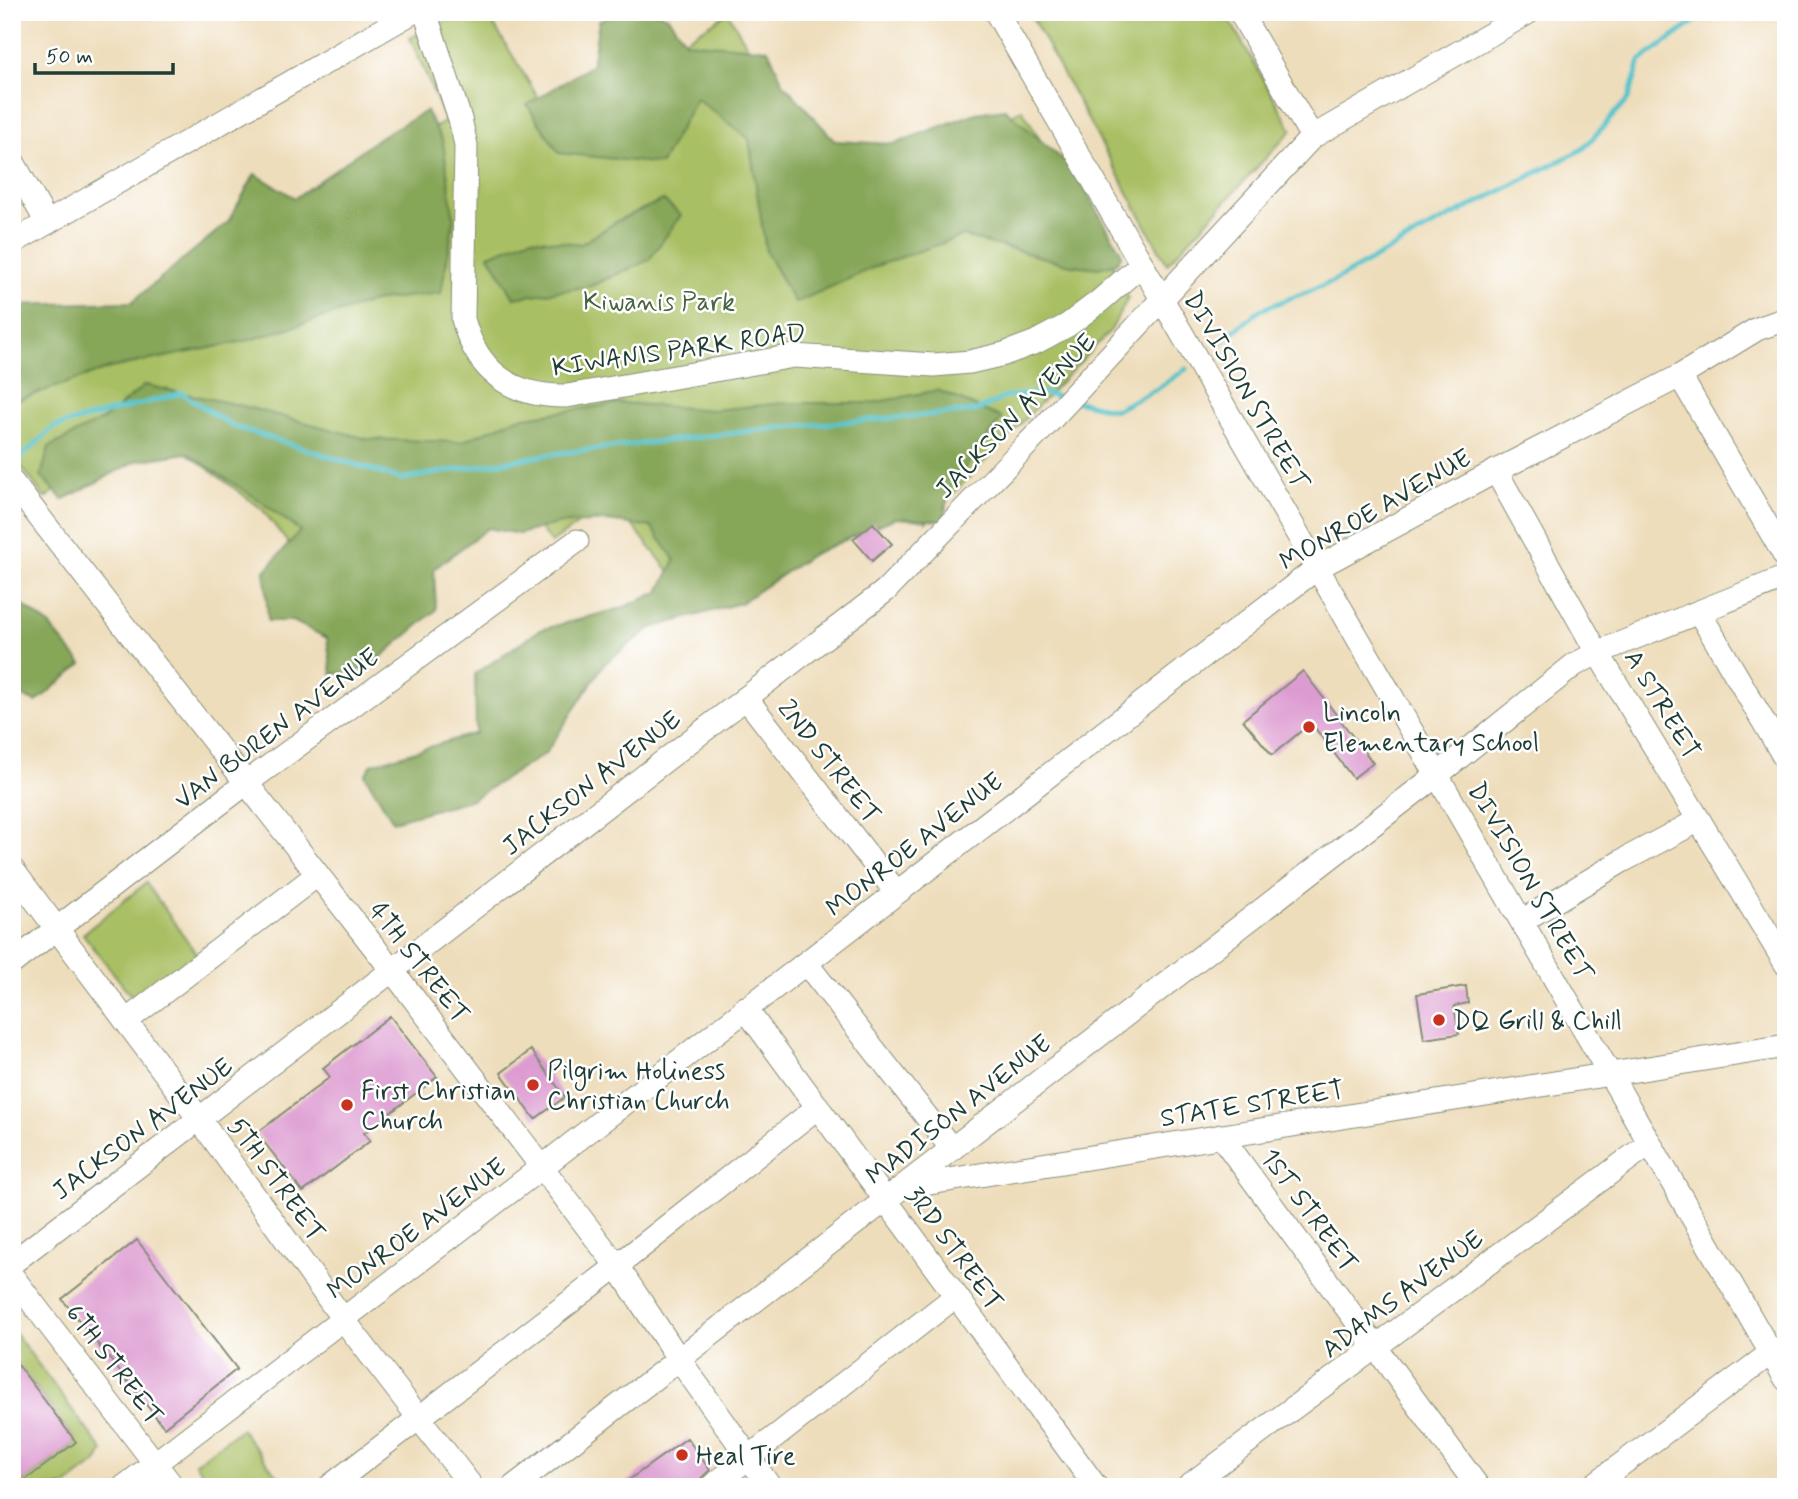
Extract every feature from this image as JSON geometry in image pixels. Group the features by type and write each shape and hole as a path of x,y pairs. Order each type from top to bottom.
{"street":[{"path":"12,243 413,12"},
{"name":"KIWANIS PARK ROAD","path":"425,12 466,145 463,319 468,338 477,356 491,372 526,392 567,396 794,356 934,365 970,362 1004,354 1036,342 1068,325 1142,264"},
{"name":"DIVISION STREET","path":"996,12 1650,1143 1779,1351 1786,1379"},
{"path":"1240,12 1312,137"},
{"name":"JACKSON AVENUE","path":"12,1263 885,590 1085,383 1312,137 1529,12"},
{"path":"12,160 47,223"},
{"name":"MONROE AVENUE","path":"124,1487 1317,568 1679,376 1757,329 1786,319"},
{"path":"1679,376 1786,558"},
{"name":"A STREET","path":"1496,471 1593,645 1786,964"},
{"name":"4TH STREET","path":"19,490 392,970 617,1266 678,1358 770,1487"},
{"name":"VAN BUREN AVENUE","path":"12,963 245,784 577,541"},
{"name":"MADISON AVENUE","path":"513,1487 1437,775 1574,665 1599,652 1786,577"},
{"path":"1699,612 1786,760"},
{"name":"2ND STREET","path":"746,698 896,892"},
{"path":"1522,921 1622,861 1699,820"},
{"name":"5TH STREET","path":"12,869 200,1120 343,1318 472,1487"},
{"path":"126,1021 317,875"},
{"path":"806,963 952,1149"},
{"name":"3RD STREET","path":"745,1008 818,1107 894,1194 956,1296 1096,1487"},
{"name":"STATE STREET","path":"894,1194 1222,1136 1786,1046"},
{"path":"329,1487 617,1266 818,1107"},
{"name":"1ST STREET","path":"1222,1136 1478,1487"},
{"name":"ADAMS AVENUE","path":"1187,1487 1650,1143"},
{"name":"6TH STREET","path":"12,1276 173,1487"},
{"path":"711,1487 956,1296"},
{"path":"1591,1487 1763,1359 1779,1351"}],"green space":[{"name":"Kiwanis Park","path":"465,12 486,12 553,122 728,13 845,213 1022,109 1109,256 1128,298 1111,330 926,522 896,476 681,586 612,500 551,543 510,488 334,604 262,509 187,453 139,438 87,468 45,498 12,454 12,380 446,121 410,38"},
{"path":"615,12 656,12 668,17 686,42 768,49 783,83 835,141 894,144 976,113 1005,109 1073,169 1122,254 1117,263 1099,268 1071,265 963,236 879,265 795,303 766,252 749,139 696,98 661,164 559,153 527,105 592,65 599,21"},
{"path":"1029,12 1225,12 1292,130 1167,264"},
{"path":"426,111 443,142 454,220 441,293 379,300 250,340 110,368 12,402 12,305 132,302 228,222 255,174 295,198 383,135"},
{"path":"663,200 681,215 649,260 591,286 514,298 489,255 531,238 581,244 621,219"},
{"path":"145,385 243,406 367,439 461,442 518,418 621,403 713,410 783,403 872,403 938,390 1002,418 950,488 943,521 895,518 813,554 740,603 651,628 604,664 545,754 472,799 393,821 365,775 372,764 476,733 475,674 540,630 622,608 659,592 675,560 651,527 607,521 556,524 519,534 488,528 434,569 436,610 367,669 332,674 327,638 293,621 268,621 265,571 300,531 259,500 187,453 136,461 63,500 41,476 49,447 104,419"},
{"path":"12,597 48,624 82,664 36,702 12,692"},
{"path":"146,883 199,957 137,1003 83,934"},
{"path":"12,1329 103,1451 98,1461 64,1487 16,1487 76,1442 12,1357"},
{"path":"241,1429 286,1487 213,1487 195,1463"}],"building":[{"path":"873,523 892,544 872,561 853,539"},
{"path":"1303,671 1373,763 1353,778 1311,723 1272,755 1243,720"},
{"name":"DQ Grill & Chill","path":"1466,986 1468,1003 1454,1006 1459,1034 1424,1039 1417,994"},
{"name":"First Christian Church","path":"390,1016 437,1077 364,1133 370,1141 303,1192 257,1133 330,1077 323,1068"},
{"name":"Pilgrim Holiness Christian Church","path":"531,1050 565,1097 535,1119 501,1073"},
{"path":"137,1240 237,1369 164,1427 62,1299"},
{"path":"12,1357 76,1442 16,1487 12,1487"},
{"name":"Heal Tire","path":"687,1438 710,1470 691,1487 619,1487"}],"waterway":[{"path":"1220,342 1260,310 1332,282 1430,227 1583,149 1629,98 1640,61 1701,17 1721,12"},
{"path":"1075,401 1115,410 1157,389 1186,369"},
{"path":"12,465 54,427 182,393 232,426 401,479 552,454 786,427 976,411 1007,396 1045,393 1063,398"}],"place":[{"name":"Lincoln Elementary School","path":"1309,727"},
{"name":"DQ Grill & Chill","path":"1439,1020"},
{"name":"Pilgrim Holiness Christian Church","path":"533,1085"},
{"name":"First Christian Church","path":"347,1105"},
{"name":"Heal Tire","path":"682,1455"}]}
